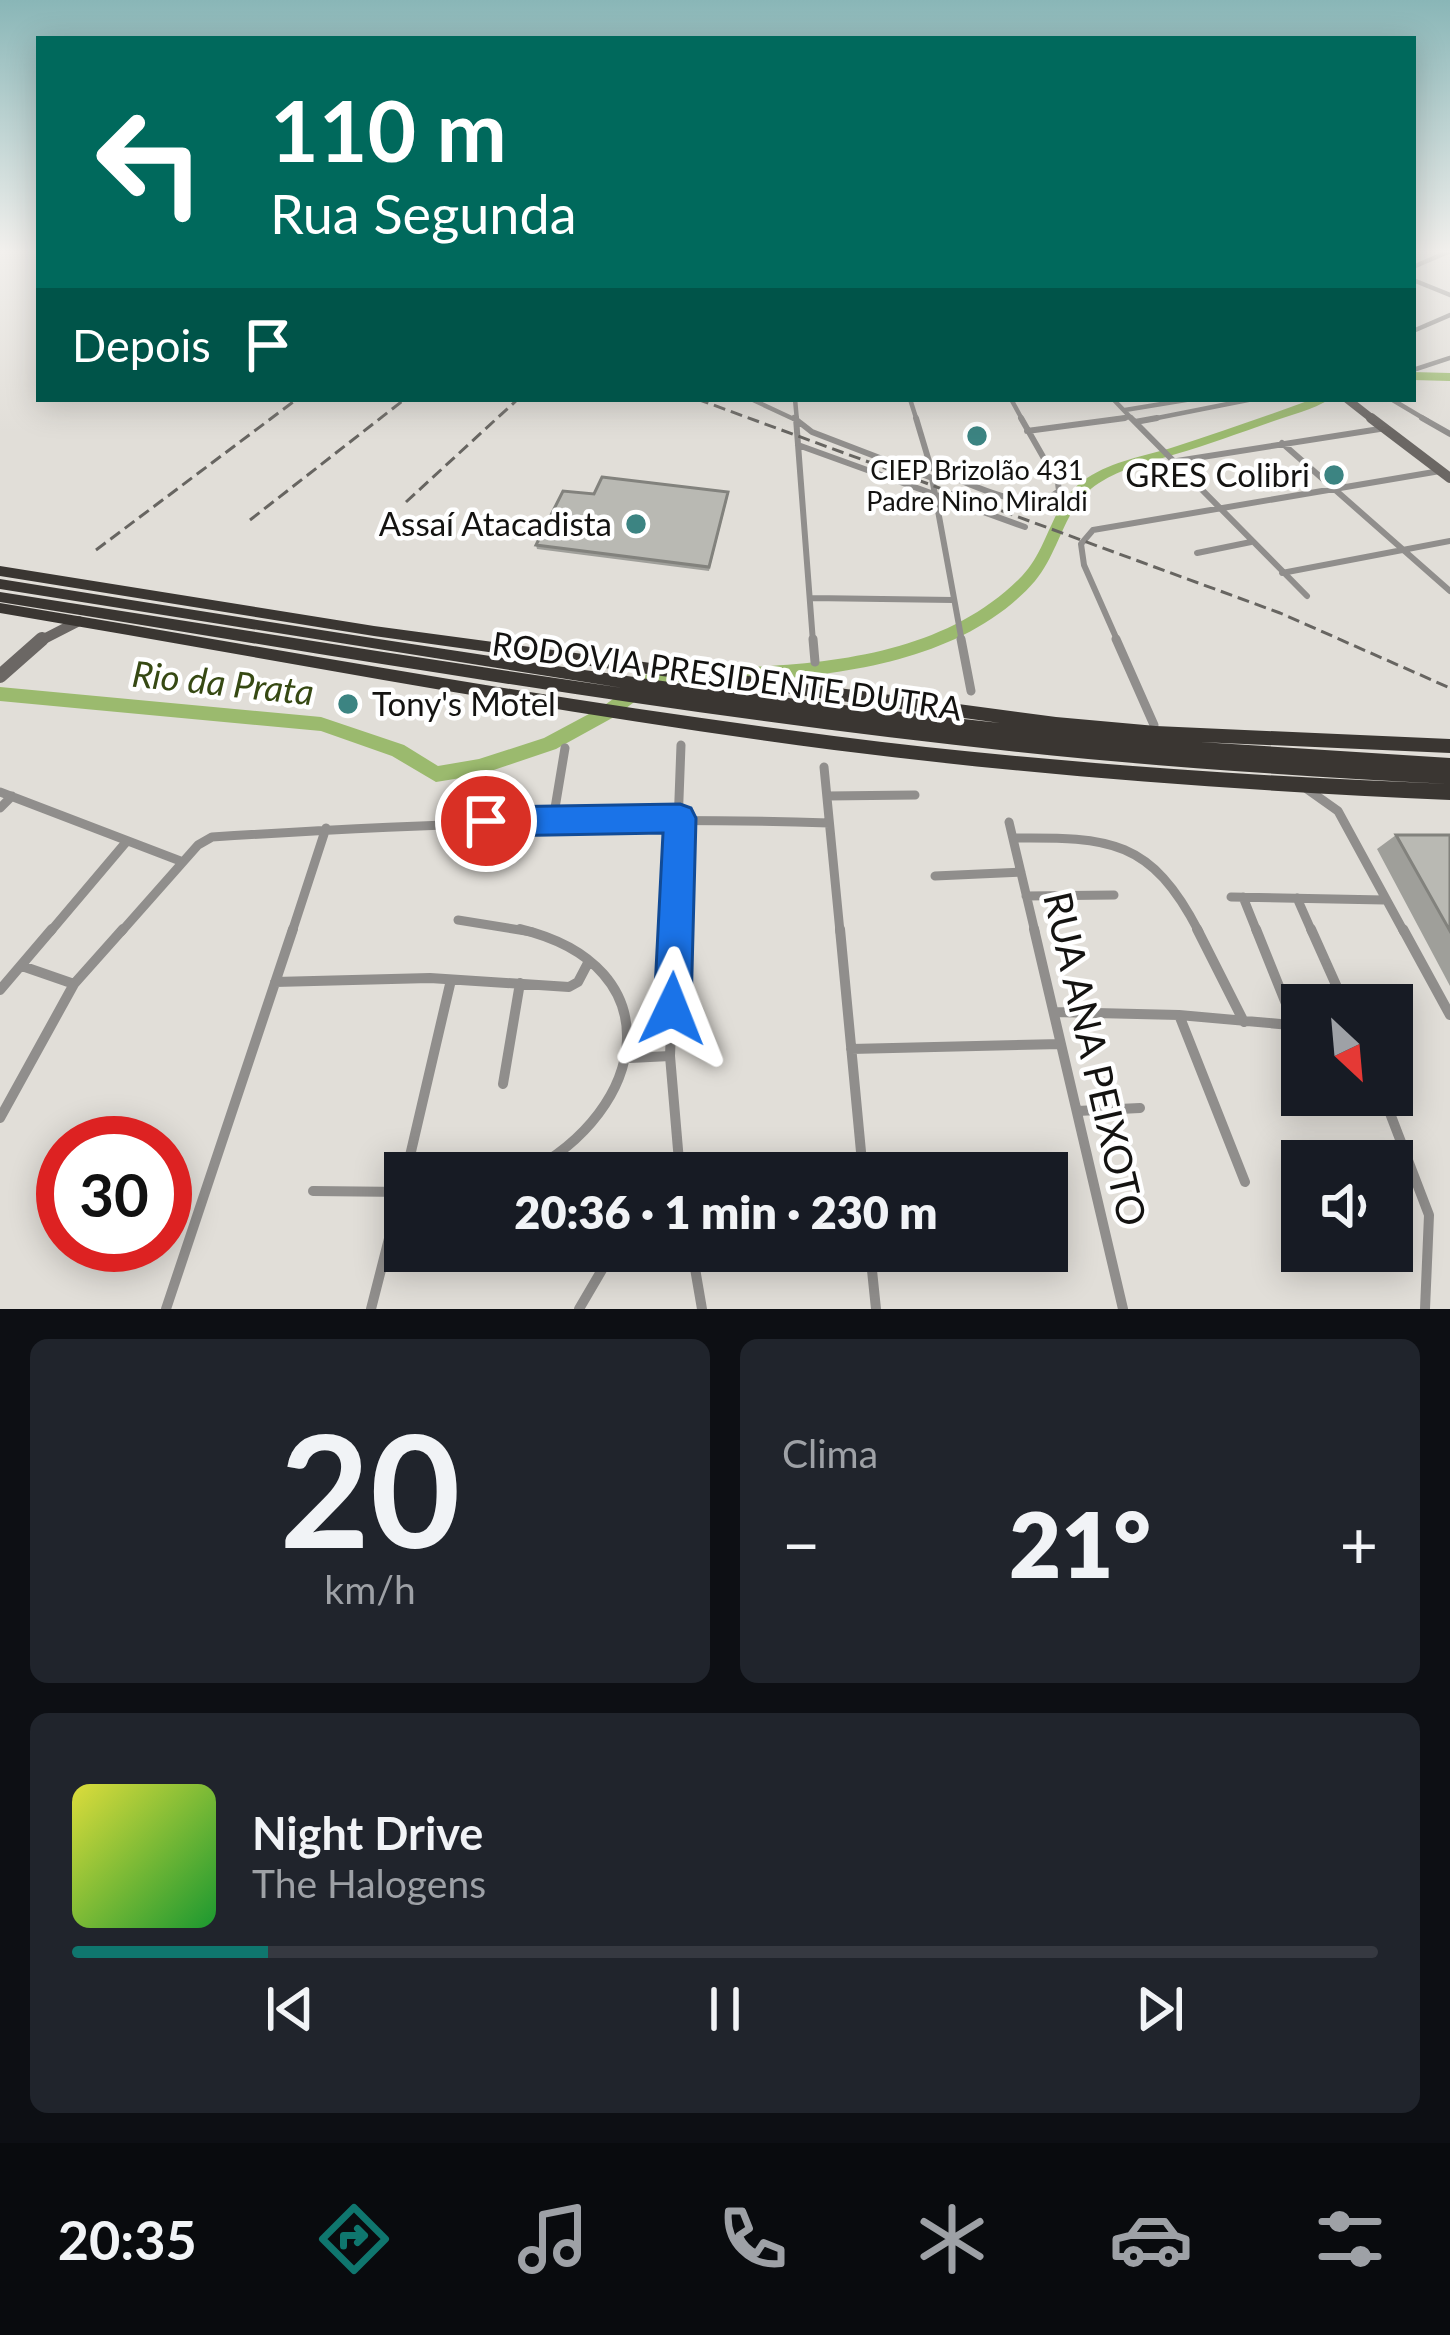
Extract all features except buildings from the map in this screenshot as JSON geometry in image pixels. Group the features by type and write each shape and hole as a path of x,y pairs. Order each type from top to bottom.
{"highway":[{"path":"0,571 633,668 1118,730 1450,746"},
{"name":"RODOVIA PRESIDENTE DUTRA","path":"0,584 605,686"},
{"name":"RODOVIA PRESIDENTE DUTRA","path":"0,597 1109,756 1450,778"},
{"path":"0,608 562,703 1089,772 1450,792"},
{"name":"RODOVIA PRESIDENTE DUTRA","path":"682,698 1112,743 1450,765"},
{"path":"1118,730 1154,725 1366,734 1430,745"}],"street":[{"path":"1416,330 1450,315"},
{"path":"1438,320 1450,326"},
{"path":"1416,369 1450,358"},
{"path":"1416,359 1429,366 1450,368"},
{"path":"757,402 812,432 932,478 970,691"},
{"path":"795,402 815,662"},
{"path":"911,402 931,468 1025,502 1052,498 1060,488 1013,402"},
{"path":"1115,402 1307,596"},
{"path":"1129,416 1181,402"},
{"path":"1027,430 1220,402"},
{"path":"1354,402 1446,475"},
{"path":"1396,402 1450,434"},
{"path":"1173,459 1386,428"},
{"path":"1282,443 1450,591"},
{"path":"798,445 1024,527"},
{"path":"1154,725 1089,578 1082,544 1101,526 1446,475"},
{"path":"1197,553 1251,542"},
{"path":"1280,573 1450,542"},
{"path":"810,598 953,600"},
{"path":"44,615 45,636"},
{"path":"1,675 45,636 79,622"},
{"path":"677,1152 670,1056 681,745"},
{"path":"553,820 565,748"},
{"path":"824,767 861,1152"},
{"path":"1300,785 1338,811 1450,1015"},
{"path":"1338,811 1339,799 1349,788"},
{"path":"0,808 6,794 183,862"},
{"path":"826,796 915,795"},
{"path":"0,1118 74,984 203,841 222,833 553,820 829,823"},
{"name":"RUA ANA PEIXOTO","path":"1009,822 1123,1309"},
{"path":"166,1309 326,828"},
{"path":"1013,838 1089,838 1121,844 1151,859 1185,911 1244,1022"},
{"path":"0,990 128,841"},
{"path":"935,876 1021,872"},
{"path":"1027,896 1114,896"},
{"path":"1281,989 1237,897 1384,900"},
{"path":"1297,898 1336,984"},
{"path":"458,920 534,931 589,961 619,1003 631,1058 608,1106 592,1127 561,1152"},
{"path":"275,982 452,980 574,986 589,961"},
{"path":"22,966 74,984"},
{"path":"410,1152 452,980"},
{"path":"503,1084 520,983"},
{"path":"1054,1012 1179,1015 1281,1025"},
{"path":"1179,1015 1245,1182"},
{"path":"851,1049 1061,1044"},
{"path":"631,1058 670,1056"},
{"path":"1077,1111 1140,1108"},
{"path":"1391,1116 1430,1214 1425,1309"},
{"path":"313,1191 384,1192"},
{"path":"370,1309 384,1259"},
{"path":"579,1309 601,1272"},
{"path":"696,1272 702,1309"},
{"path":"872,1272 876,1309"}],"waterway":[{"name":"Rio da Prata","path":"1416,376 1450,377"},
{"name":"Rio da Prata","path":"722,675 844,665 925,644 962,627 997,606 1028,579 1067,507 1094,480 1315,402"},
{"name":"Rio da Prata","path":"0,694 321,724 398,750 436,774 479,767 550,744 608,712 656,677 684,676"}],"railway":[{"path":"96,550 293,402"},
{"path":"250,520 401,402"},
{"path":"406,502 515,402"},
{"path":"705,402 1280,613 1450,688"}],"place":[{"name":"CIEP Brizolão 431 Padre Nino Miraldi","path":"977,436"},
{"name":"GRES Colibri","path":"1334,475"},
{"name":"Assaí Atacadista","path":"636,524"},
{"name":"Tony's Motel","path":"348,704"}],"route":[{"path":"486,821 680,818 672,1009"}]}
